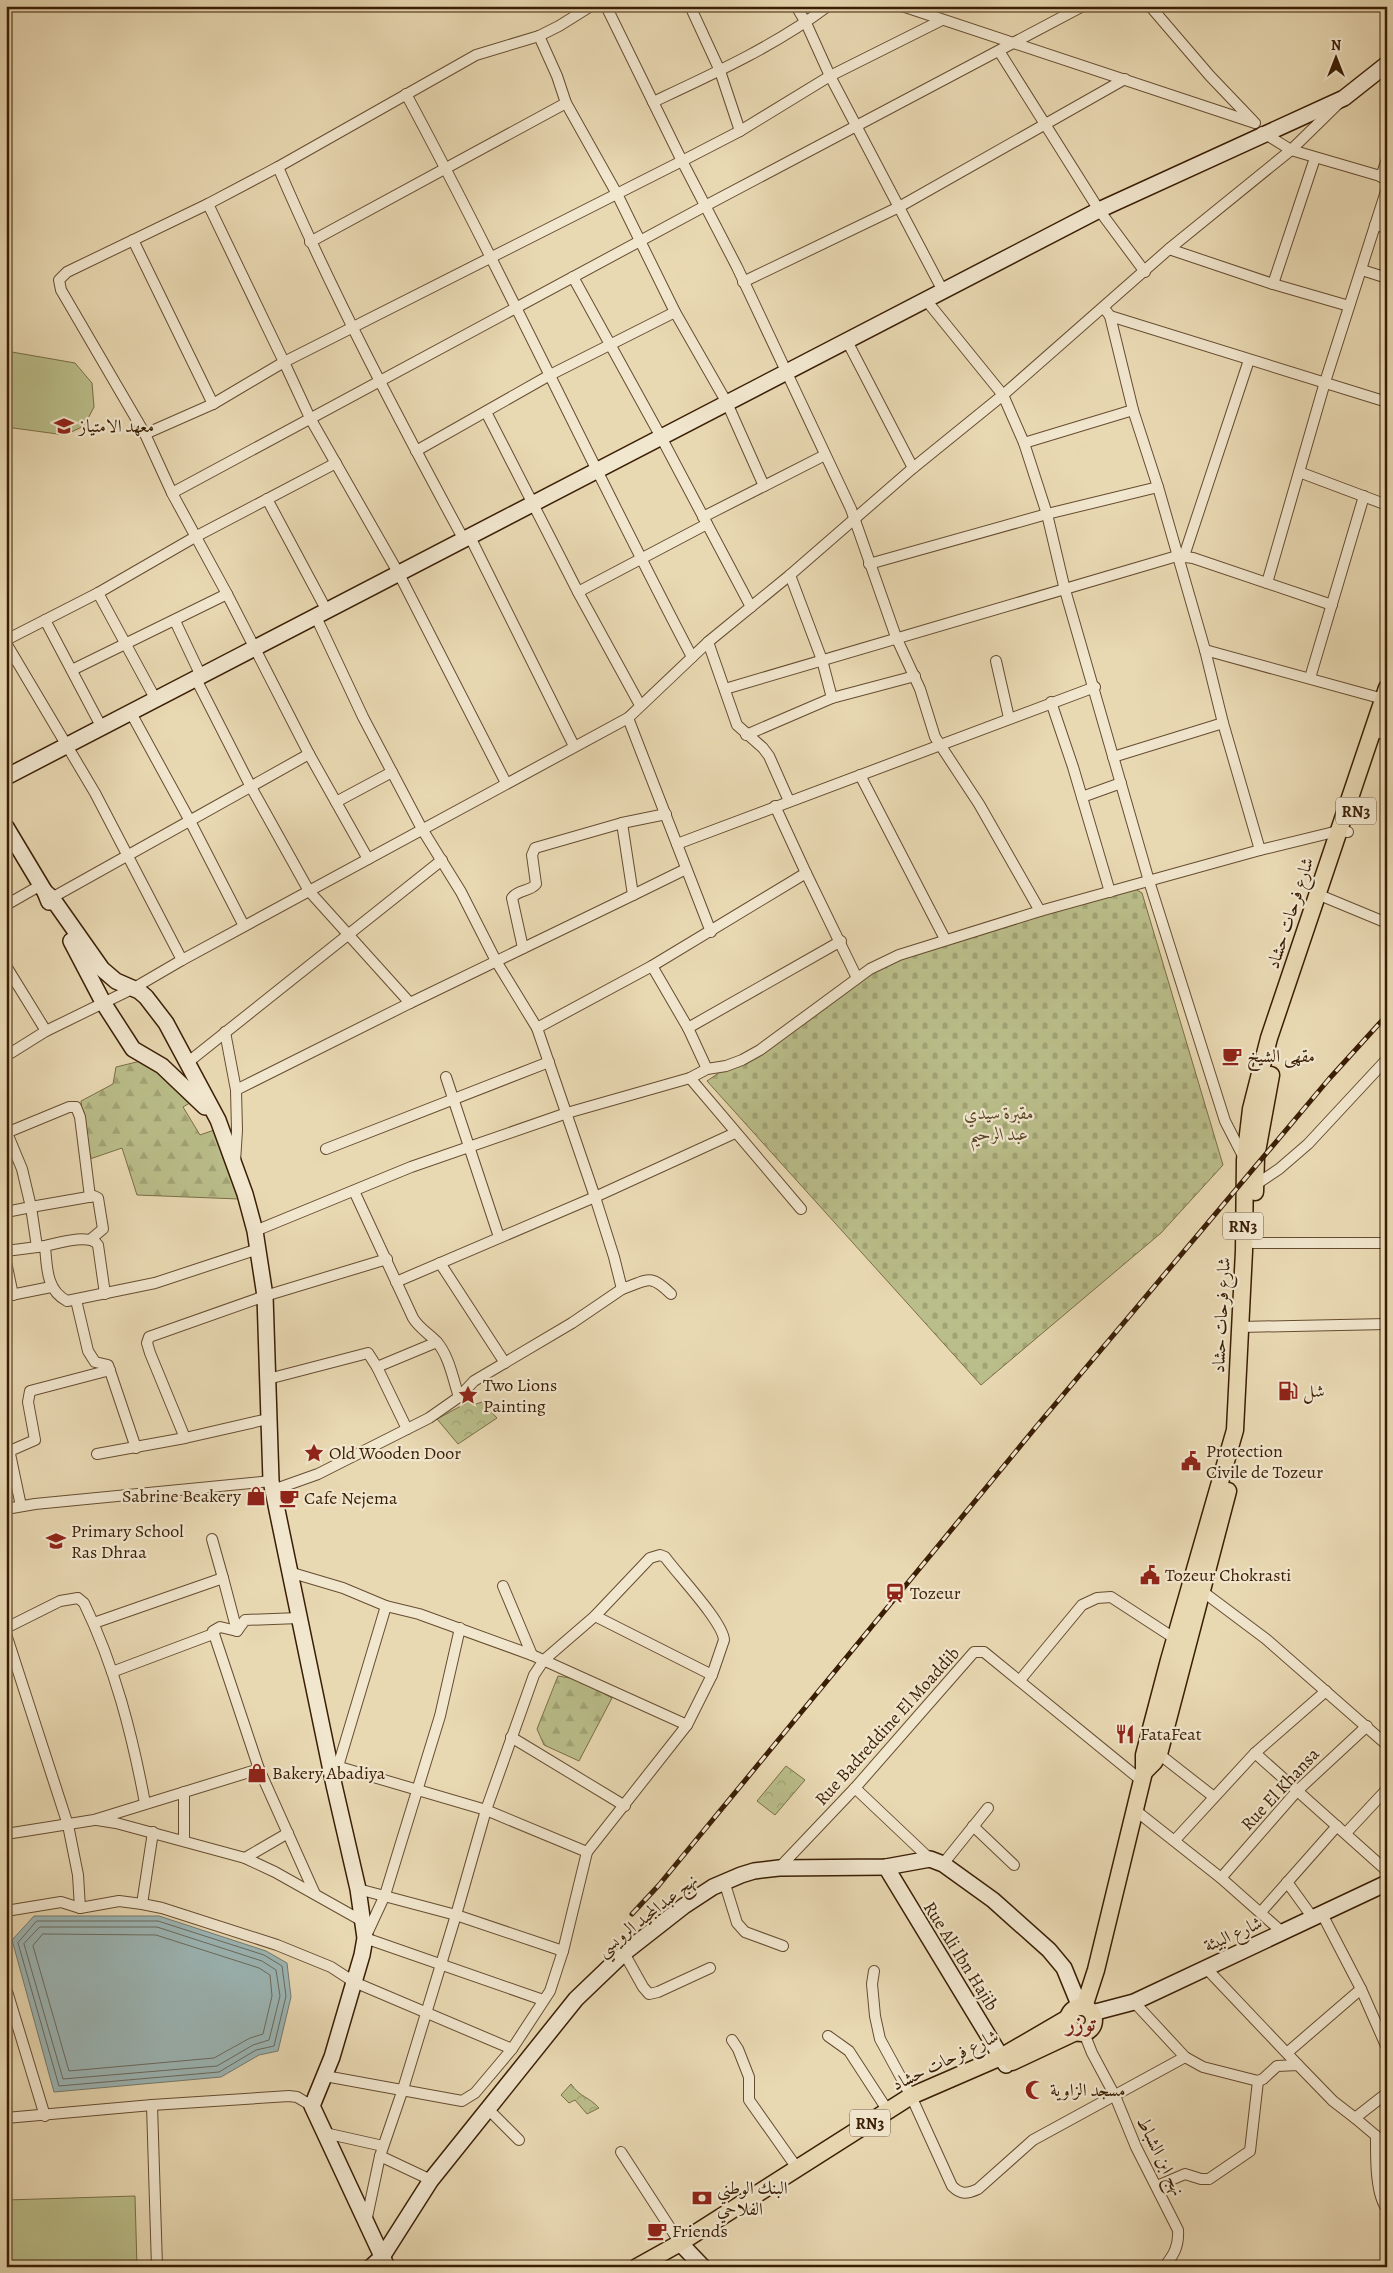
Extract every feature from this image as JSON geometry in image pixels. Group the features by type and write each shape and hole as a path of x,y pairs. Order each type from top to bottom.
{"main road":[{"name":"شارع فرحات حشاد","path":"1245,1327 1244,1251 1251,1158 1251,1109 1269,1038 1322,896 1343,832 1383,731 1386,695"},
{"name":"شارع فرحات حشاد","path":"658,2267 683,2247 797,2168 888,2111 1004,2061 1080,2018 1096,1970 1135,1810 1143,1777 1144,1755 1175,1663 1197,1587 1235,1430 1253,1243 1249,1188"},
{"name":"شارع فرحات حشاد","path":"1143,1777 1159,1754 1175,1663 1174,1638 1197,1587"},
{"name":"شارع فرحات حشاد","path":"637,2267 683,2247 912,2101"}],"street":[{"path":"368,858 309,754 227,594 172,493 145,434 59,285 59,280 67,272 208,204 278,167 476,55 539,36 591,6"},
{"path":"606,6 787,372 855,519 869,564 896,637 915,676 933,732 979,804 1040,911"},
{"path":"690,6 720,70 740,131"},
{"path":"796,6 806,23 830,76 943,291"},
{"path":"653,102 720,70 806,23 828,6"},
{"path":"172,493 640,240 1015,43 1069,10 1083,6"},
{"path":"1150,6 1210,76 1259,128 1291,150 1384,178 1387,159"},
{"path":"909,7 942,20 1125,79 1259,128"},
{"path":"145,434 213,404 284,362 740,131 830,76 942,20"},
{"path":"539,36 557,76 566,103 617,194 675,312 727,403 764,486"},
{"path":"999,51 1099,210 1145,272"},
{"path":"6,1056 46,1031 134,988 309,890 628,718 708,642 790,575 913,468 1107,312 1169,249 1291,150 1344,98 1387,64"},
{"path":"743,282 899,207 1125,79"},
{"path":"406,94 446,168 640,559 692,657"},
{"path":"6,777 1259,128 1344,98"},
{"path":"310,242 566,103"},
{"path":"1273,284 1315,158"},
{"path":"278,167 310,242 352,327 416,451 467,538 574,746"},
{"path":"1267,584 1325,382 1387,188"},
{"path":"208,204 310,418 399,574 506,783"},
{"path":"1375,225 1387,228"},
{"path":"133,240 213,404"},
{"path":"1169,249 1273,284 1350,306"},
{"path":"1362,270 1387,278"},
{"path":"573,277 661,437 750,607"},
{"path":"926,300 1003,395 1024,443 1047,514 1065,590 1149,881 1225,1121 1251,1158"},
{"path":"416,451 550,375 675,312"},
{"path":"1107,312 1249,360 1387,402"},
{"path":"1107,312 1133,410 1180,556 1223,723 1260,850"},
{"path":"847,341 913,468"},
{"path":"1180,556 1249,360"},
{"path":"1024,443 1133,410"},
{"path":"486,412 578,592 640,705"},
{"path":"578,592 640,559 764,486 825,455"},
{"path":"182,960 95,793 6,641 98,593 195,537 336,463"},
{"path":"1299,472 1387,505"},
{"path":"869,564 1047,514 1158,488"},
{"path":"1310,678 1364,496"},
{"path":"267,499 322,614 364,717 392,772 422,829 461,892 496,961 537,1028 595,1197 622,1289"},
{"path":"725,689 896,637 1180,556 1332,605"},
{"path":"790,575 822,660 832,698"},
{"path":"98,593 156,700"},
{"path":"72,670 227,594"},
{"path":"45,620 102,728"},
{"path":"175,621 199,678 251,787 309,890 410,1003"},
{"path":"708,642 737,725 746,735 763,748 769,756 789,801"},
{"path":"1205,650 1310,678 1386,695"},
{"path":"996,660 1009,718"},
{"path":"746,735 832,698 915,676"},
{"path":"677,844 1094,687"},
{"path":"1051,702 1110,892"},
{"path":"131,713 190,820 244,926"},
{"path":"628,718 711,932"},
{"path":"1113,757 1223,723"},
{"path":"6,905 47,894 128,855 309,754"},
{"path":"336,802 392,772"},
{"path":"860,775 945,939"},
{"path":"1082,797 1121,783"},
{"path":"776,806 857,978"},
{"path":"523,948 512,898 517,892 531,889 536,884 532,856 535,848 666,814"},
{"path":"622,824 633,895"},
{"path":"6,828 47,894 102,969 116,981 134,988 156,1008 218,1120 245,1194 255,1231 265,1296 268,1419 272,1486 334,1786 358,1889 365,1938"},
{"path":"255,1231 411,1167 567,1113 690,1078 707,1069 726,1066 760,1050 884,960 945,939 1040,911 1260,850 1343,832"},
{"path":"162,1066 184,1058 225,1032 442,860"},
{"path":"236,1090 686,869"},
{"path":"537,1028 652,966 806,873"},
{"path":"47,894 104,1004 133,1049 162,1066 218,1120"},
{"path":"1322,896 1387,923"},
{"path":"688,1028 841,941"},
{"path":"6,966 46,1031"},
{"path":"652,966 688,1028 707,1069"},
{"path":"225,1032 236,1090 237,1130 235,1164"},
{"path":"1249,1188 1279,1169 1308,1144 1387,1059"},
{"path":"326,1149 549,1062"},
{"path":"446,1077 499,1238"},
{"path":"690,1078 735,1133 802,1209"},
{"path":"90,1197 80,1117 76,1107 69,1107 6,1133 22,1169 52,1287 60,1297 67,1301 155,1283 258,1249"},
{"path":"396,1282 595,1197 735,1133"},
{"path":"354,1190 419,1327 437,1342 446,1359 459,1397"},
{"path":"6,1212 94,1196 98,1198 102,1228 91,1239 6,1252"},
{"path":"91,1239 98,1245 105,1294"},
{"path":"1253,1243 1387,1243"},
{"path":"185,1438 150,1353 147,1343 149,1337 265,1296 387,1259"},
{"path":"6,1262 10,1295 52,1287"},
{"path":"440,1263 505,1363"},
{"path":"6,1509 21,1506 272,1486 318,1474 429,1418 459,1397 474,1381 622,1289 648,1280 659,1282 671,1294"},
{"path":"76,1300 88,1351 95,1362 108,1366 110,1370 136,1448"},
{"path":"1245,1327 1387,1324"},
{"path":"377,1366 437,1342"},
{"path":"268,1379 364,1353 371,1356 377,1366 407,1429"},
{"path":"21,1506 10,1454 12,1450 35,1440 28,1402 30,1391 110,1370"},
{"path":"97,1454 185,1438 268,1419"},
{"path":"212,1539 237,1631"},
{"path":"325,2076 403,2089 462,2101 467,2100 476,2093 512,2049 554,1984 587,1852 687,1725 712,1675 724,1640 724,1634 717,1622 665,1557 660,1555 650,1558 595,1616 544,1660 534,1675 486,1810 403,2089 381,2151 365,2223"},
{"path":"289,1572 343,1588 386,1606 419,1614 532,1655 687,1725"},
{"path":"94,1623 222,1578"},
{"path":"503,1586 532,1655"},
{"path":"1197,1587 1266,1639 1387,1745"},
{"path":"1020,1680 1082,1605 1097,1598 1111,1597 1174,1638"},
{"path":"6,1628 60,1601 78,1598 84,1603 94,1623 129,1722 145,1803"},
{"path":"334,1786 336,1766 386,1606"},
{"path":"595,1616 712,1675"},
{"path":"237,1631 245,1620 299,1618"},
{"path":"112,1672 213,1634 220,1627 237,1631"},
{"path":"312,2106 325,2076 354,1982 365,1938 385,1895 440,1716 460,1628"},
{"path":"6,1634 68,1824 78,1875 80,1908"},
{"path":"213,1634 259,1769 314,1894"},
{"name":"Rue Badreddine El Moaddib","path":"780,1868 854,1788 974,1652 984,1652 1143,1777"},
{"path":"1175,1840 1255,1753 1326,1691"},
{"name":"Rue El Khansa","path":"1221,1878 1296,1791 1367,1726"},
{"path":"511,1737 625,1806"},
{"path":"1255,1753 1387,1871"},
{"path":"1159,1754 1214,1797"},
{"path":"336,1766 486,1810 587,1852"},
{"path":"6,1834 94,1820 259,1769"},
{"path":"854,1788 937,1862 993,1900 1049,1950 1064,1968 1080,2018"},
{"path":"1346,1833 1387,1789"},
{"path":"184,1792 184,1840"},
{"path":"937,1862 988,1808"},
{"path":"1135,1810 1221,1878 1282,1932"},
{"path":"94,1820 153,1832 245,1858 364,1922"},
{"path":"973,1826 1014,1865"},
{"path":"1261,1912 1337,1826"},
{"path":"142,1904 153,1832"},
{"path":"245,1858 288,1833"},
{"name":"نهج عبدالمجيد الرويسي","path":"380,2264 431,2180 489,2110 576,1999 624,1953 684,1906 724,1881 754,1871 780,1868 886,1867 937,1862"},
{"name":"Rue Ali Ibn Hajib","path":"886,1867 1004,2061"},
{"path":"724,1881 737,1923 745,1932 783,1946"},
{"path":"1287,1882 1317,1916 1361,1990 1387,2048"},
{"name":"شارع البيئة","path":"1080,2018 1134,2002 1387,1883"},
{"path":"358,1889 456,1914 563,1951"},
{"path":"6,1911 61,1902 80,1908 119,1901 162,1908 277,1945 330,1967 354,1982 512,2049"},
{"path":"365,1938 543,2000"},
{"path":"624,1953 649,1994 658,1992 710,1968"},
{"path":"1205,1967 1333,2101 1387,2144"},
{"path":"874,1971 872,1984 877,2031 952,2186 961,2193 967,2194 978,2189 1033,2140 1185,2057"},
{"path":"6,1988 46,2116"},
{"path":"1288,2052 1361,1990"},
{"path":"1134,2002 1185,2057 1203,2067 1258,2080 1263,2079 1276,2066 1298,2065"},
{"name":"نهج ابن الشباط","path":"1080,2018 1092,2053 1115,2096 1136,2147 1178,2230 1178,2245 1174,2255 1164,2267"},
{"path":"828,2036 849,2051 888,2111"},
{"path":"732,2040 738,2049 749,2077 749,2100 797,2168"},
{"path":"1157,2186 1185,2174 1200,2179 1209,2179 1250,2151 1258,2080"},
{"path":"1355,2118 1387,2093"},
{"path":"6,2118 46,2116 152,2104 296,2097 312,2106 365,2223 380,2264"},
{"path":"152,2104 157,2267"},
{"path":"489,2110 519,2140"},
{"path":"324,2133 381,2151 431,2180"},
{"path":"1376,2136 1376,2162 1382,2198 1387,2209"},
{"path":"621,2152 683,2247 703,2267"}],"green space":[{"path":"6,351 75,363 92,383 94,407 84,426 65,435 6,427"},
{"name":"مقبرة سيدي عبد الرحيم","path":"1132,887 1142,893 1223,1165 1161,1233 981,1385 707,1081 884,960"},
{"path":"153,1058 195,1100 183,1107 200,1135 217,1129 239,1199 137,1195 122,1148 87,1160 81,1101 113,1084 116,1067"},
{"path":"470,1401 476,1404 482,1402 497,1418 458,1444 437,1419"},
{"path":"558,1676 576,1679 612,1698 579,1761 544,1745 537,1729"},
{"path":"786,1766 805,1780 775,1815 757,1801"},
{"path":"571,2084 578,2092 599,2108 587,2114 575,2100 569,2103 561,2095"},
{"path":"135,2196 137,2267 6,2267 6,2200"}],"water":[{"path":"34,1916 159,1916 266,1951 287,1963 291,1997 278,2051 259,2055 221,2077 54,2092 12,1940"}],"railway":[{"path":"632,1914 659,1885 1036,1427 1329,1079 1387,1015"}],"place":[{"name":"معهد الامتياز","path":"64,426"},
{"name":"مقهى الشيخ","path":"1232,1056"},
{"name":"شل","path":"1288,1391"},
{"name":"Two Lions Painting","path":"468,1395"},
{"name":"Old Wooden Door","path":"314,1453"},
{"name":"Protection Civile de Tozeur","path":"1191,1461"},
{"name":"Sabrine Beakery","path":"256,1496"},
{"name":"Cafe Nejema","path":"289,1498"},
{"name":"Primary School Ras Dhraa","path":"56,1541"},
{"name":"Tozeur Chokrasti","path":"1150,1575"},
{"name":"Tozeur","path":"895,1593"},
{"name":"FataFeat","path":"1125,1734"},
{"name":"Bakery Abadiya","path":"257,1773"},
{"name":"مسجد الزاوية","path":"1035,2090"},
{"name":"البنك الوطني الفلاحي","path":"702,2198"},
{"name":"Friends","path":"657,2231"}],"district":[{"name":"توزر","path":"1081,2023"}]}
